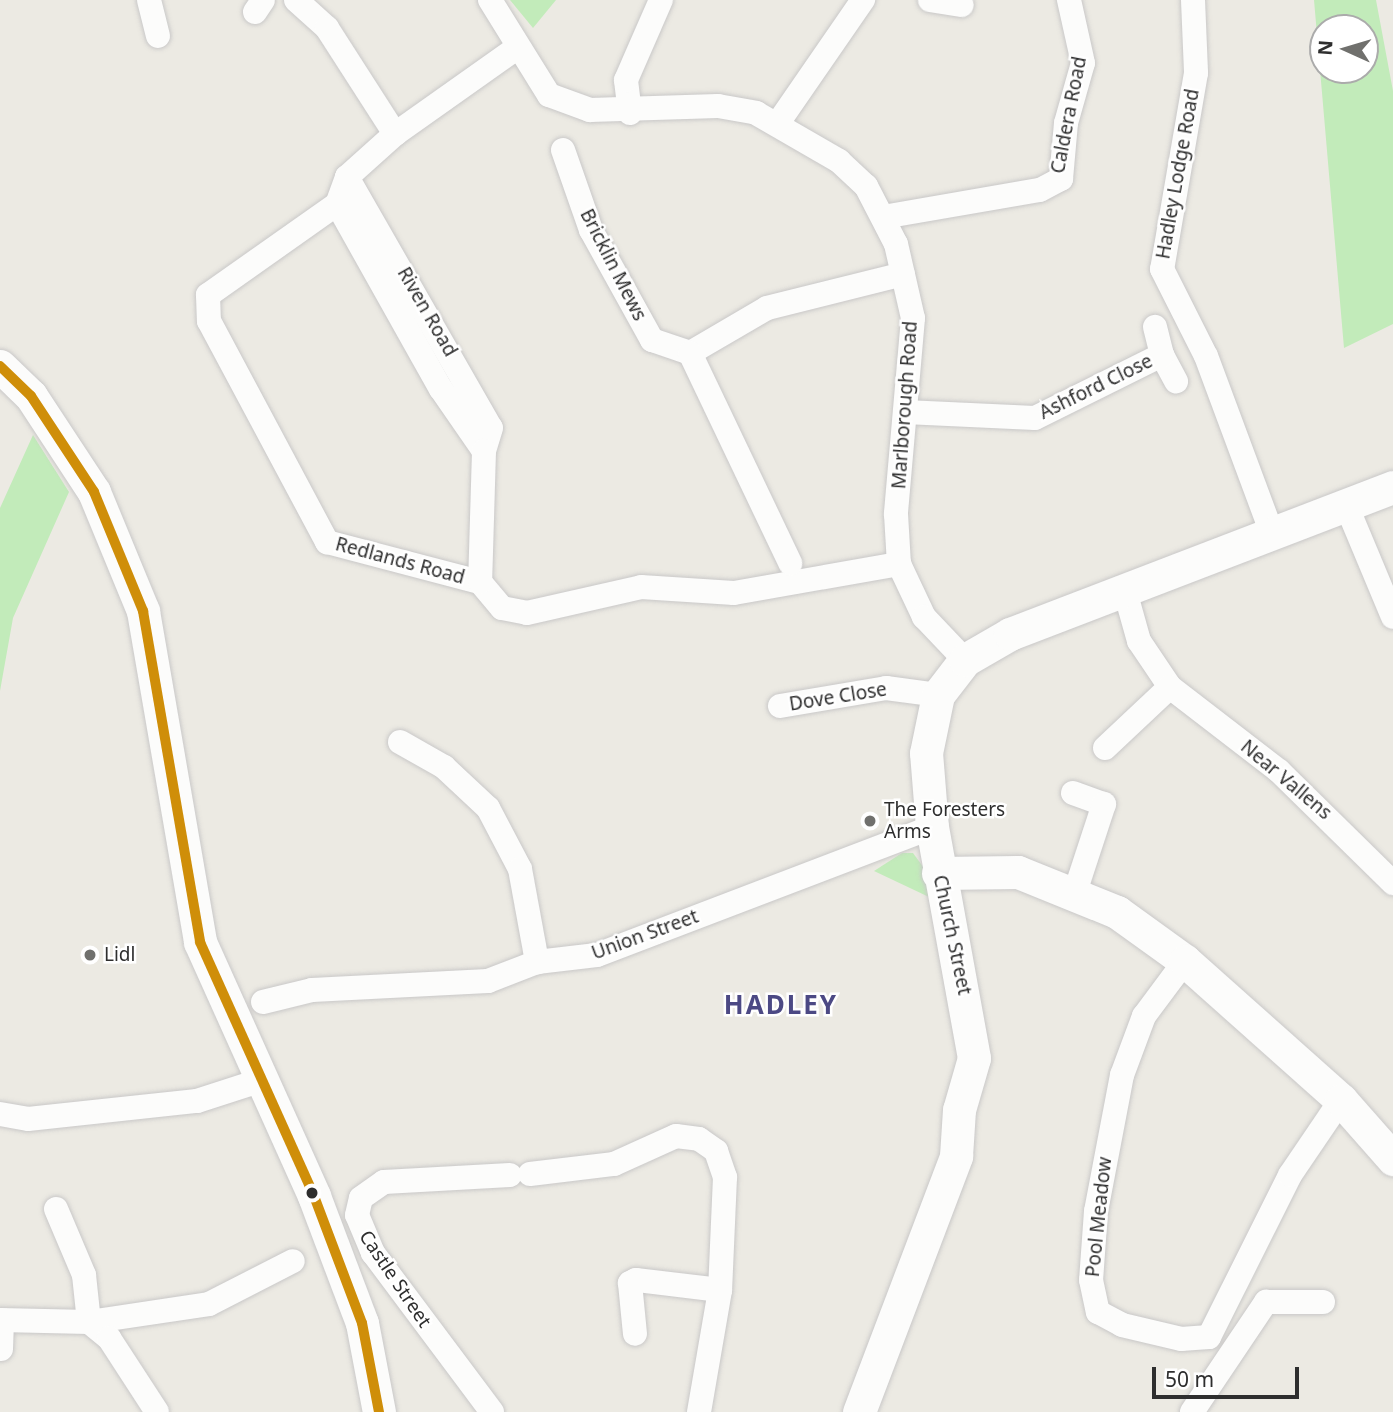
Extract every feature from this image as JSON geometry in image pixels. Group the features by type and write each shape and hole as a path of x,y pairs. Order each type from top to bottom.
{"street":[{"path":"149,0 158,36"},
{"path":"296,0 327,27 395,134"},
{"name":"Marlborough Road","path":"490,0 549,95 590,110 630,113 719,106 778,123 851,170 883,217 903,274 913,318 896,514 900,564 924,617 965,660"},
{"path":"630,113 626,80 661,0"},
{"path":"778,123 863,0"},
{"path":"930,0 962,5"},
{"name":"Caldera Road","path":"883,217 1040,190 1060,179 1066,123 1083,63 1069,0"},
{"name":"Hadley Lodge Road","path":"1193,0 1196,73 1161,269 1206,356 1273,536"},
{"path":"337,204 347,177 395,134 518,47"},
{"name":"Bricklin Mews","path":"562,150 591,230 652,340 697,348"},
{"name":"Riven Road","path":"347,177 491,428 484,450 481,582"},
{"name":"Riven Road","path":"337,204 441,388 484,450"},
{"name":"Redlands Road","path":"337,204 208,295 204,307 327,542 481,582 502,608 527,613 641,587 746,592 900,564"},
{"path":"790,563 697,348 767,308 903,274"},
{"name":"Ashford Close","path":"1155,327 1162,355 1176,382"},
{"name":"Ashford Close","path":"905,412 1023,422 1162,355"},
{"name":"Castle Street","path":"0,366 32,396 94,492 139,599 200,942 259,1081 314,1196 362,1323 379,1412"},
{"name":"Church Street","path":"859,1412 956,1156 959,1110 974,1058 938,873 932,827 926,753 939,695 965,660 1010,634 1273,536 1393,487"},
{"path":"1347,507 1393,617"},
{"name":"Near Vallens","path":"1125,591 1139,641 1170,687 1279,771 1393,883"},
{"path":"1105,748 1170,687"},
{"name":"Dove Close","path":"780,706 886,688 939,695"},
{"path":"400,742 466,784 492,815 520,869 537,962"},
{"path":"1073,793 1104,804 1075,892"},
{"name":"Union Street","path":"263,1002 312,990 488,981 537,962 597,956 932,827"},
{"path":"938,873 1001,870 1075,892 1117,912 1185,961 1341,1100 1393,1159"},
{"name":"Pool Meadow","path":"1185,961 1144,1016 1122,1074 1096,1211 1091,1280 1098,1312 1122,1325 1181,1339 1209,1337 1290,1175 1341,1100"},
{"path":"0,1114 28,1119 185,1103 259,1081"},
{"name":"Castle Street","path":"492,1412 373,1252 357,1214 361,1198 384,1182 520,1175 614,1164 676,1136 708,1143 725,1177 720,1290"},
{"path":"56,1209 84,1275 89,1322 109,1338 157,1412"},
{"path":"1,1349 1,1320 89,1322 209,1304 293,1261"},
{"path":"635,1334 630,1283 636,1280 720,1290 699,1412"},
{"path":"1192,1412 1266,1302 1323,1302"}],"green space":[{"path":"510,0 556,0 533,28"},
{"path":"1314,0 1376,0 1379,14 1315,14"},
{"path":"1379,16 1393,91 1393,324 1344,348 1321,84 1379,84"},
{"path":"33,435 69,492 13,618 0,691 0,508"},
{"path":"902,853 913,853 924,868 929,897 874,871"}],"transit line":[{"path":"0,366 31,396 94,492 143,611 200,942 314,1196 362,1323 379,1412"}],"place":[{"name":"The Foresters Arms","path":"870,821"},
{"name":"Lidl","path":"90,955"}],"district":[{"name":"HADLEY","path":"781,1005"}]}
